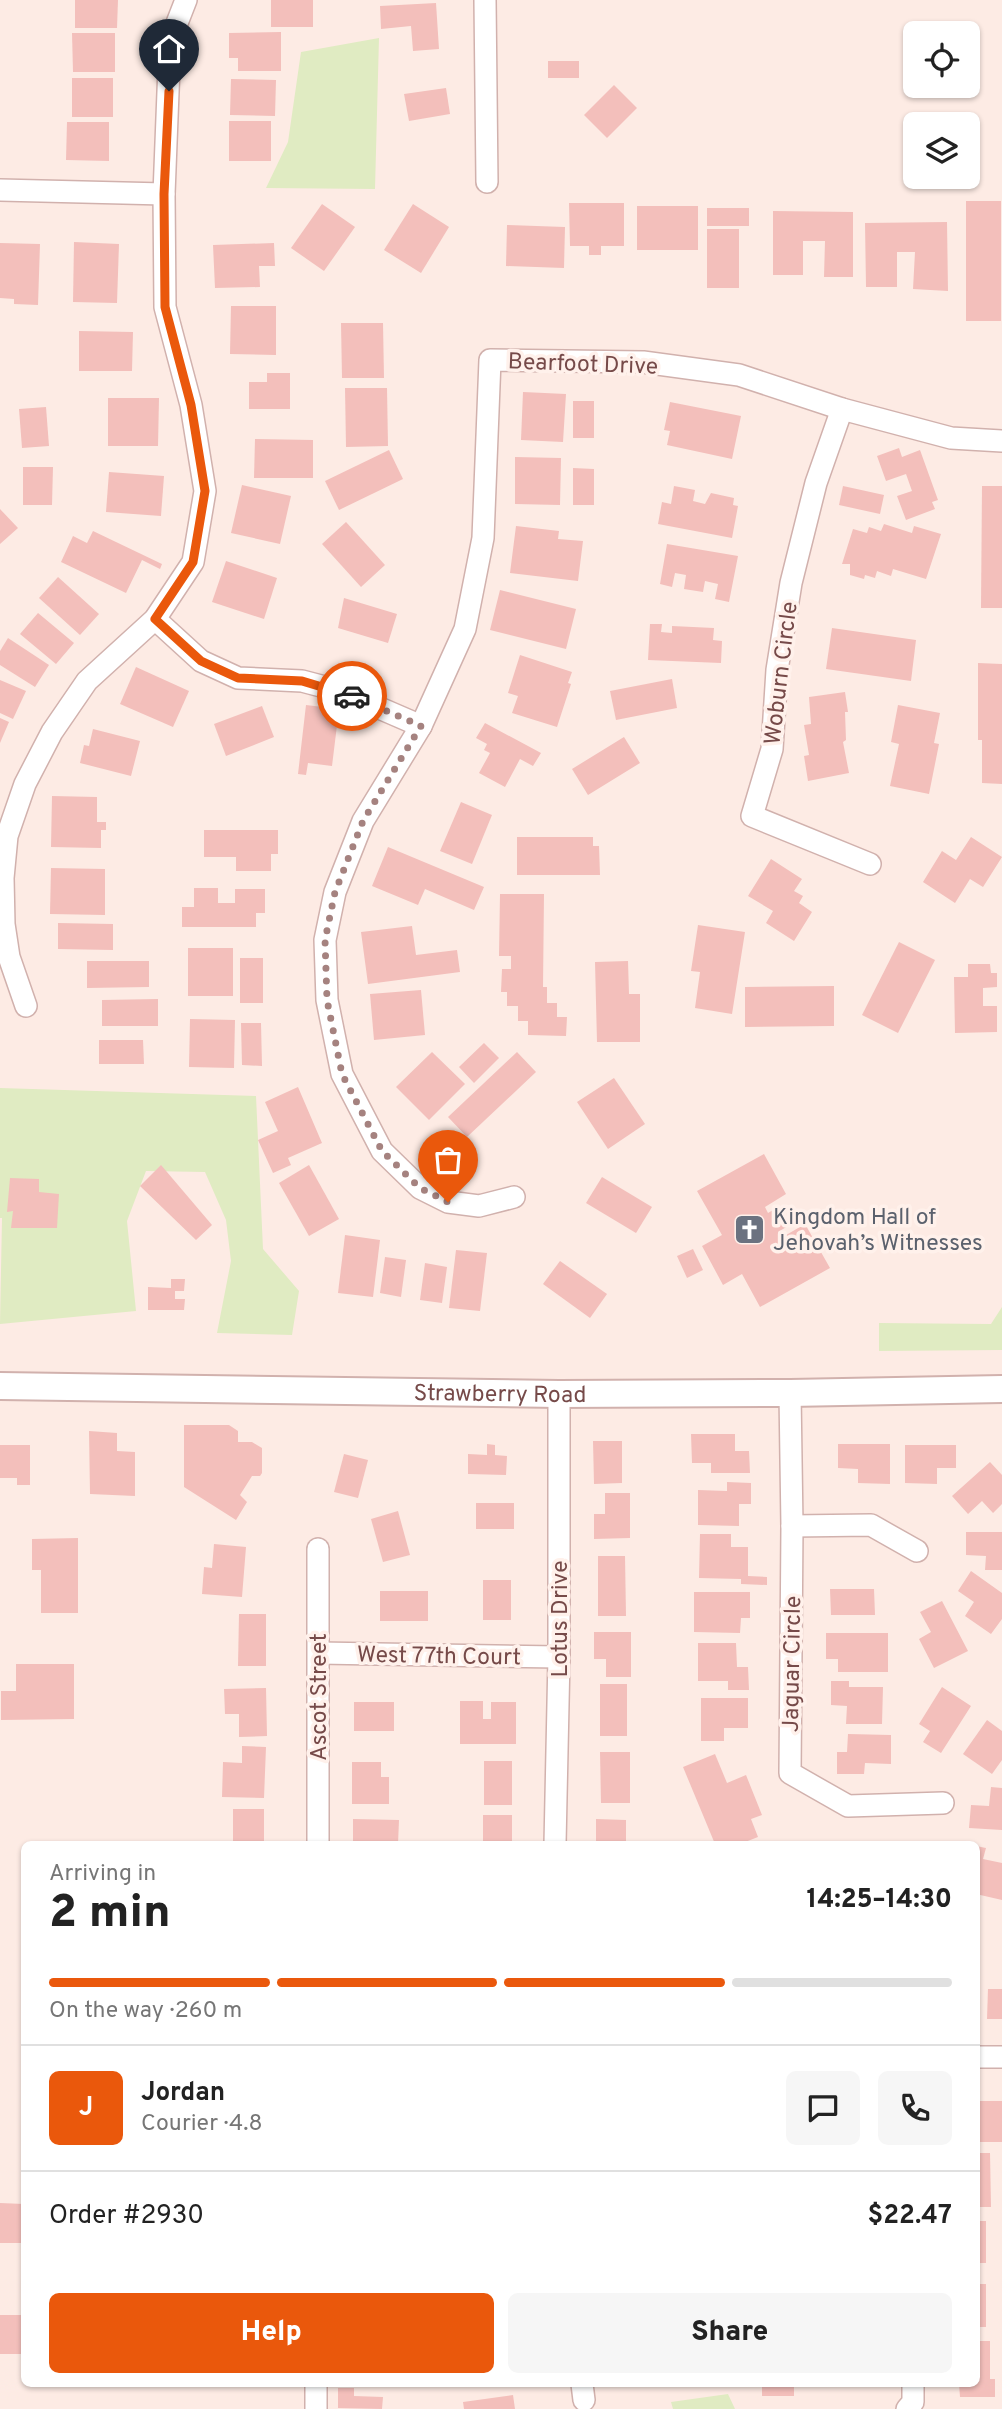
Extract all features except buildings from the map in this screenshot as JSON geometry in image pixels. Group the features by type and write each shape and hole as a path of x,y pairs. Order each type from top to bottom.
{"street":[{"path":"26,1006 9,957 4,924 3,878 7,836 25,784 52,732 88,681 155,619 193,562 205,491 191,405 165,307 164,194 170,41 186,0"},
{"path":"485,0 486,182"},
{"path":"0,190 164,194"},
{"name":"Bearfoot Drive","path":"421,726 465,629 483,538 490,360 643,362 739,376 842,409 951,438 1002,441"},
{"name":"Woburn Circle","path":"842,409 816,483 791,583 777,670 772,750 752,816 870,864"},
{"path":"155,619 201,661 238,678 302,681 340,691 421,726 363,821 335,892 325,940 327,1000 342,1074 382,1151 420,1188 448,1202 479,1206 513,1197"},
{"name":"Strawberry Road","path":"0,1386 559,1394 790,1394 1002,1389"},
{"name":"Lotus Drive","path":"555,1841 559,1657 559,1394"},
{"name":"Jaguar Circle","path":"790,1394 790,1773 848,1806 943,1804"},
{"path":"792,1525 871,1525 917,1551"},
{"name":"Ascot Street","path":"318,1549 318,1841"},
{"name":"West 77th Court","path":"319,1653 559,1657"},
{"path":"980,2057 1002,2057"},
{"path":"316,2387 316,2409"},
{"path":"908,2409 913,2402 913,2387"}],"green space":[{"path":"379,38 375,189 266,188 288,142 301,52"},
{"path":"0,1088 256,1096 263,1249 299,1291 292,1335 217,1333 231,1261 226,1220 205,1172 146,1171 127,1221 136,1311 0,1324"},
{"path":"1002,1307 1002,1350 879,1351 879,1323 991,1324"},
{"path":"728,2394 735,2409 673,2409 671,2402"}],"way so far":[{"path":"352,696 421,726 363,821 335,892 325,940 327,1000 342,1074 382,1151 420,1188 448,1202"}],"place":[{"name":"Kingdom Hall of Jehovah’s Witnesses","path":"750,1229"}],"route":[{"path":"169,91 164,194 165,307 191,405 205,491 193,562 155,619 201,661 238,678 302,681 352,696"}]}
